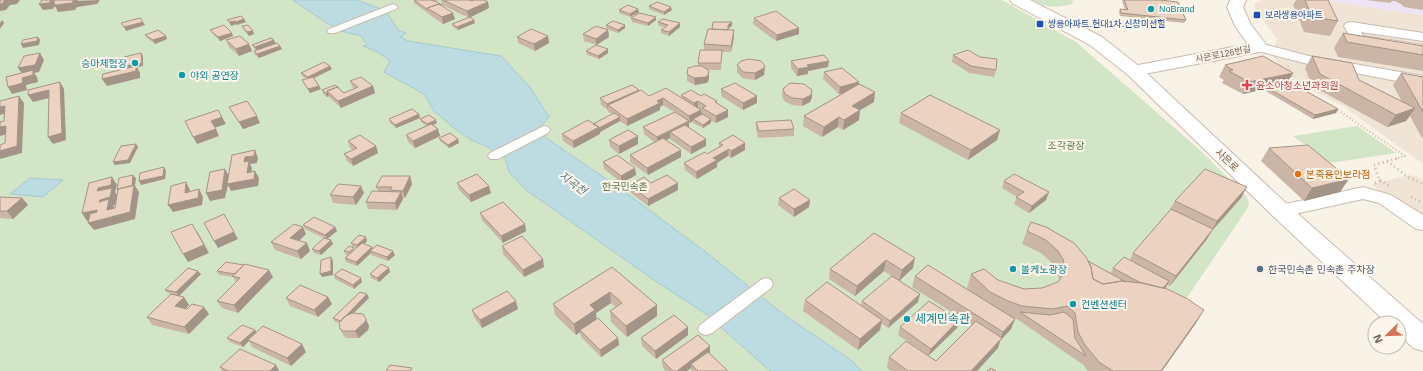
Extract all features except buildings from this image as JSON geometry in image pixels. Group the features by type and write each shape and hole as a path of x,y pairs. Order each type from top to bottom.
{"main road":[{"name":"사은로","path":"1018,0 1096,41 1134,71 1281,211 1423,340"},
{"name":"사은로126번길","path":"1134,71 1259,47 1243,26 1235,7 1238,0"}],"street":[{"path":"332,31 393,7"},
{"path":"1380,20 1345,16 1358,38 1423,49"},
{"path":"1351,26 1423,37"},
{"path":"1259,47 1285,55 1423,81"},
{"path":"494,156 544,130"},
{"path":"1281,211 1363,193 1385,199 1423,224"},
{"path":"706,329 766,284"}],"path":[{"path":"1285,55 1294,83 1312,95"},
{"path":"1331,105 1405,156 1374,165 1380,181 1392,188"},
{"path":"1387,161 1408,177 1423,184"},
{"path":"1363,193 1358,188 1380,181"},
{"path":"1404,194 1423,203"}],"shaded area":[{"path":"1262,0 1321,0 1423,15 1423,164 1343,106 1307,88 1282,69 1272,54 1277,39 1257,12 1254,4"},
{"path":"1321,0 1423,0 1423,15"},
{"path":"1410,175 1423,179 1423,224 1387,200 1372,184"}],"green space":[{"name":"한국민속촌","path":"0,0 1002,0 1076,42 1201,151 1247,197 1249,204 1178,311 1196,323 1162,371 0,371"},
{"path":"1032,0 1073,0 1072,4 1056,7 1043,5"},
{"path":"1357,126 1396,153 1330,163 1293,136"}],"water":[{"name":"지곡천","path":"293,0 357,0 386,11 398,30 406,33 400,37 408,41 501,56 529,86 549,117 536,131 621,189 707,253 787,317 851,360 862,371 770,371 706,314 654,280 526,190 509,172 505,158 488,147 471,140 455,129 433,110 424,94 384,72 390,61 379,53 363,46 367,45 361,36 341,31"},
{"path":"30,178 63,180 43,197 10,194"}],"place":[{"name":"NoBrand","path":"1151,9"},
{"name":"보라쌍용아파트","path":"1257,15"},
{"name":"쌍용아파트.현대1차.신창미션힐","path":"1040,24"},
{"name":"승마체험장","path":"135,63"},
{"name":"야외 공연장","path":"182,75"},
{"name":"윤소아청소년과의원","path":"1247,85"},
{"name":"본죽용인보라점","path":"1298,174"},
{"name":"볼케노광장","path":"1013,269"},
{"name":"한국민속촌 민속촌 주차장","path":"1260,269"},
{"name":"컨벤션센터","path":"1073,304"},
{"name":"세계민속관","path":"907,319"}],"park label":[{"name":"조각광장","path":"1066,145"}]}
